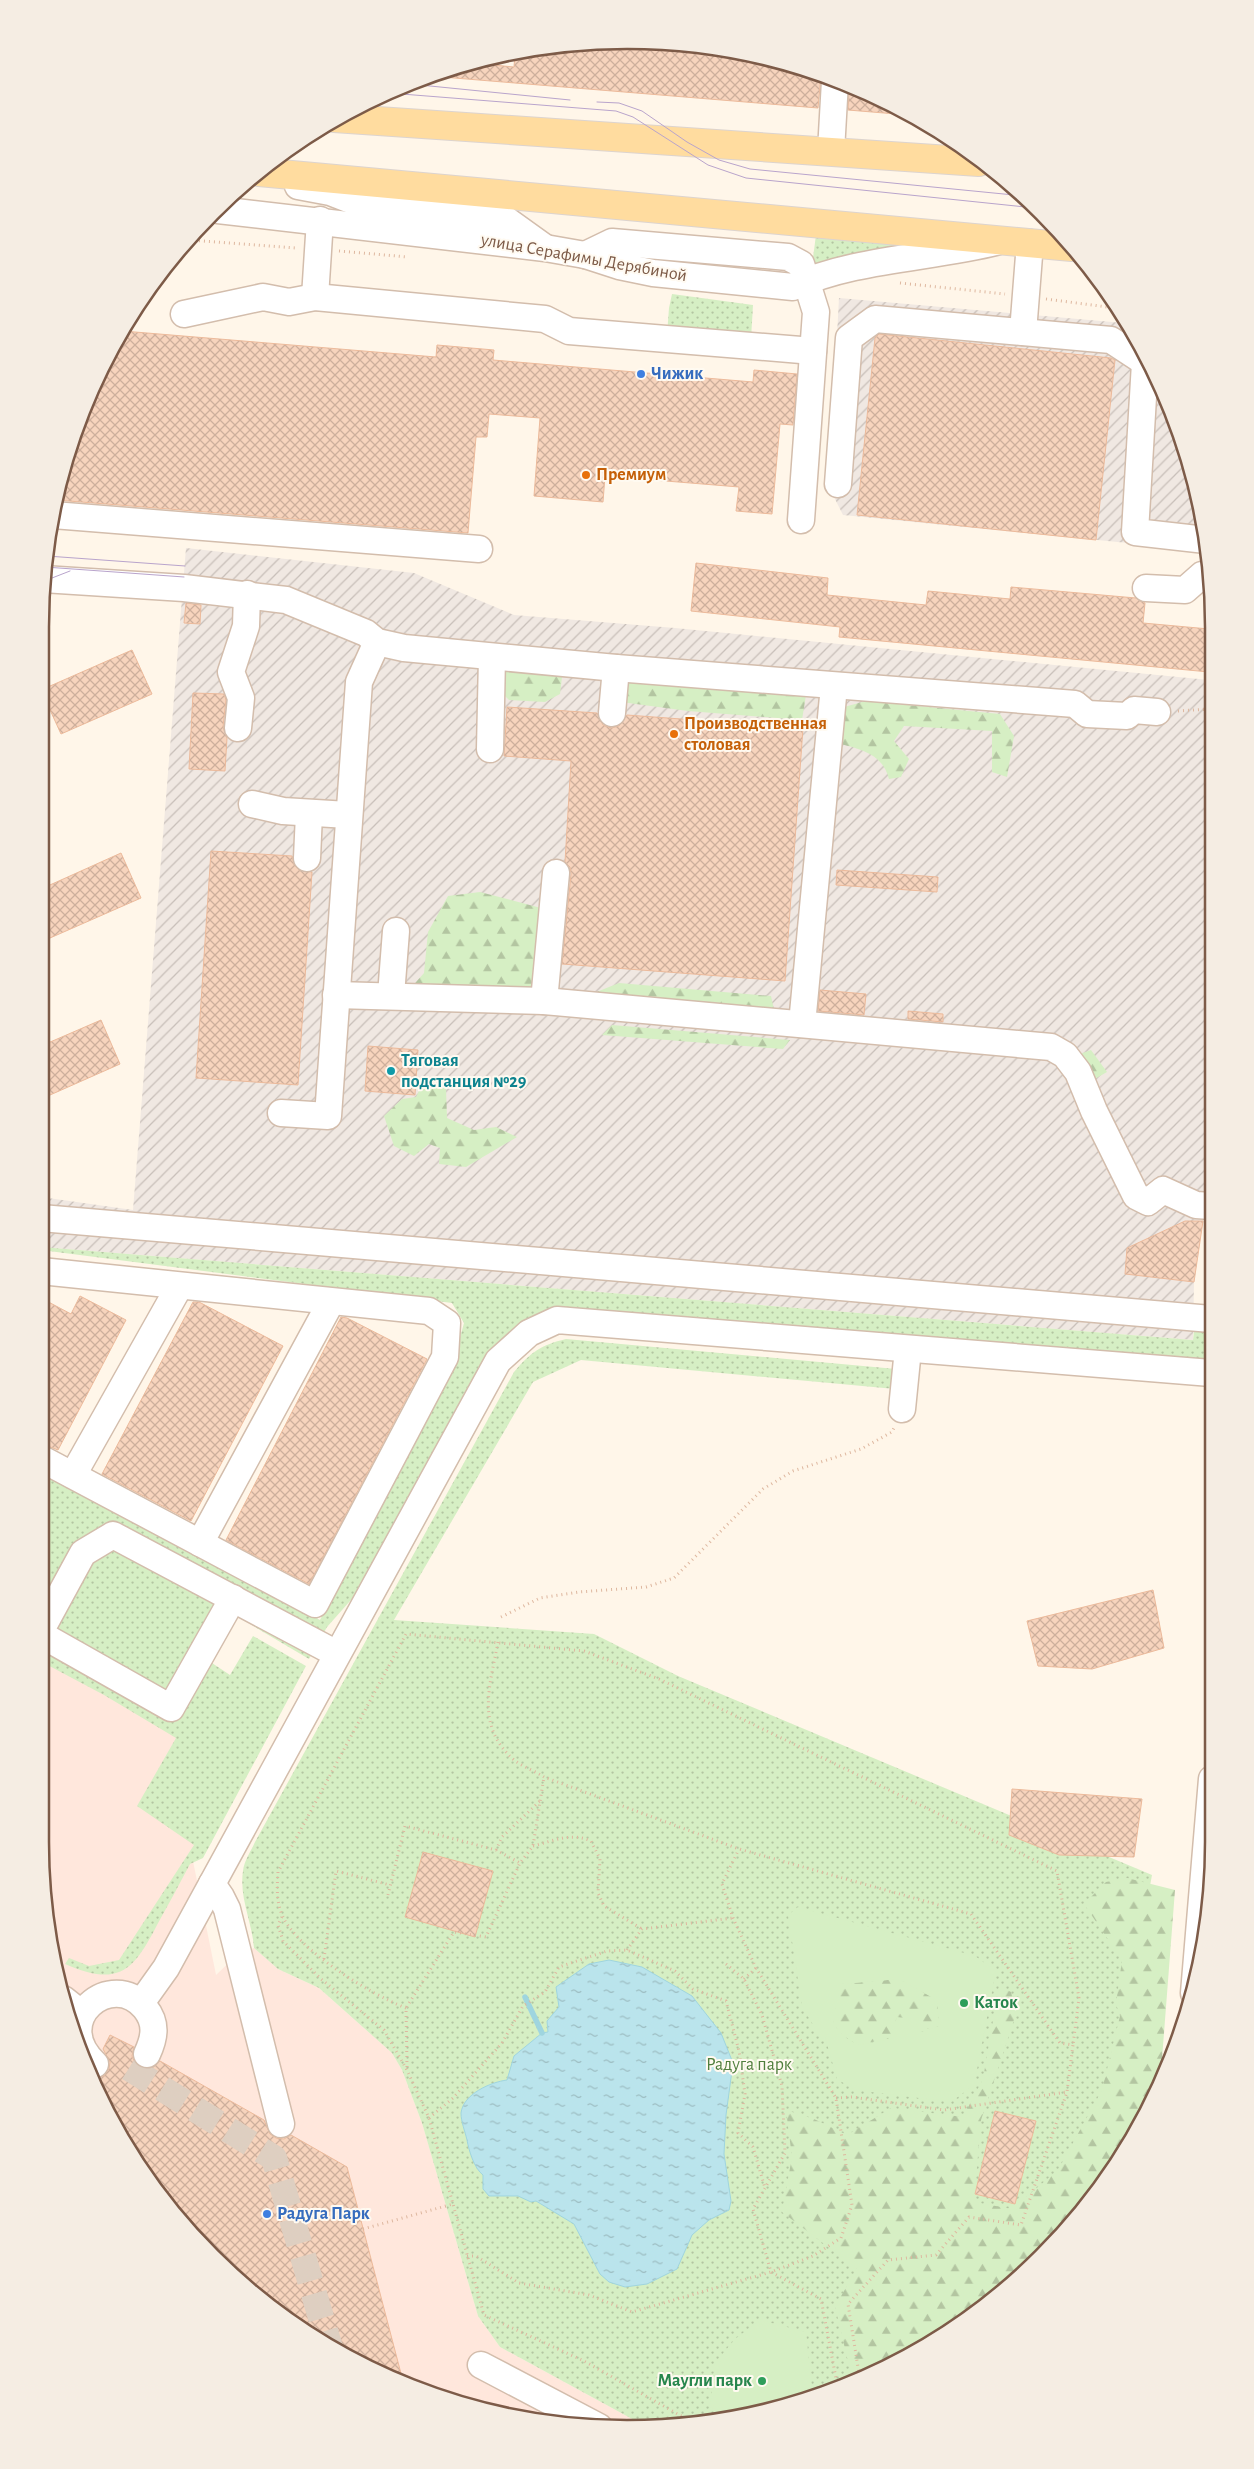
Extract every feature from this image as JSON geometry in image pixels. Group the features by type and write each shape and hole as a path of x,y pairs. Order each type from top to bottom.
{"main road":[{"path":"351,119 970,161"},
{"name":"улица Серафимы Дерябиной","path":"268,174 1062,246"}],"street":[{"path":"831,151 835,88"},
{"path":"266,176 292,185 330,192 366,206 505,219 545,248"},
{"name":"улица Серафимы Дерябиной","path":"226,211 320,220 545,248 585,255 618,266 653,273 793,287 807,280 869,265 1018,241"},
{"path":"315,297 320,220"},
{"path":"1018,241 1024,296 1023,332"},
{"path":"801,520 816,312 807,280"},
{"path":"184,314 263,297 289,302 315,297 545,319 569,331 813,351"},
{"path":"838,484 849,338 875,319 1111,340 1139,359"},
{"path":"1146,370 1135,532 1198,539"},
{"path":"60,516 479,549"},
{"path":"1146,588 1185,590 1202,575"},
{"path":"51,580 247,594 286,600 366,633 377,642 404,648 616,668 1075,704 1087,714 1127,716 1134,710 1156,712"},
{"path":"238,728 241,698 231,672 246,626 247,594"},
{"path":"281,1113 328,1116 359,682 377,642"},
{"path":"490,749 492,657"},
{"path":"612,712 616,668"},
{"path":"802,1024 834,686"},
{"path":"252,804 283,812 348,815"},
{"path":"307,858 309,814"},
{"path":"544,1001 556,873"},
{"path":"391,995 396,931"},
{"path":"336,995 391,995 544,1001 1051,1047 1064,1055 1078,1072 1094,1111 1136,1196 1148,1202 1163,1190 1196,1205 1205,1206"},
{"path":"49,1219 1205,1318"},
{"path":"49,1272 179,1287 429,1311 447,1323 445,1357 315,1604 49,1463"},
{"path":"73,1475 179,1287"},
{"path":"200,1543 331,1302"},
{"path":"141,2003 166,1968 498,1360 529,1333 557,1320 1205,1373"},
{"path":"902,1409 908,1349"},
{"path":"49,1616 83,1553 114,1535 337,1654"},
{"path":"49,1638 172,1708 233,1598"},
{"path":"212,1884 222,1897 227,1909 281,2124"},
{"path":"77,2023 74,1998 91,2003 109,1995 129,1996 141,2003 150,2014 154,2027 153,2041 147,2054"},
{"path":"481,2365 582,2418"}],"path":[{"path":"869,265 880,278 892,282 1109,307"},
{"path":"1156,712 1205,709"},
{"path":"501,1618 540,1598 579,1592 646,1587 674,1578 763,1489 793,1471 861,1449 892,1432 902,1409"},
{"path":"406,2008 386,2000 324,1960 292,1933 283,1916 277,1896 278,1872 406,1634 584,1650 659,1679 1057,1871 1079,1998 1067,2092 1021,2225 969,2217 936,2255 888,2260 848,2304 859,2371"},
{"path":"498,1642 486,1709 494,1738 515,1760 544,1777 739,1849 971,1914 1060,2043 1073,2045"},
{"path":"407,2070 406,2008 454,1932 486,1937 520,1863 533,1846 544,1777"},
{"path":"496,1850 502,1838 540,1801"},
{"path":"388,1895 405,1826 496,1850 520,1863"},
{"path":"533,1846 569,1836 580,1836 591,1841 600,1859 598,1894 604,1906 642,1928 733,1918"},
{"path":"467,2256 476,2256 520,2283 589,2295 632,2312 771,2272 813,2256 842,2238 852,2205 836,2098 756,1968 733,1918 722,1884 739,1849"},
{"path":"324,1960 336,1871 390,1885"},
{"path":"283,1916 278,1925 283,1941 321,1979 384,2030 407,2070 429,2118 484,2315 584,2361 683,2417"},
{"path":"627,1950 642,1928"},
{"path":"429,2118 452,2098 502,2043 523,2006 545,1992 559,1967 607,1951 627,1950 675,1971 693,1989 726,2001 739,2051 745,2094 738,2133 753,2147 765,2188"},
{"path":"726,1964 744,1979 762,2015 782,2086 786,2153 753,2209 771,2272 821,2299 837,2381"},
{"path":"744,1979 756,1968"},
{"path":"836,2098 852,2097 944,2110 1067,2092"},
{"path":"363,2229 453,2204"}],"shaded area":[{"path":"839,298 1118,323 1146,371 1175,441 1186,477 1200,550 843,515 829,487"},
{"path":"186,548 414,573 514,615 675,628 1205,680 1205,1206 1194,1282 1193,1340 49,1248 49,1198 133,1210"},
{"name":"Радуга Парк","path":"49,1656 246,1764 193,1861 216,1975 239,1953 254,1948 278,1969 319,1988 392,2053 402,2070 422,2123 478,2316 500,2347 634,2420 589,2419 552,2415 477,2401 441,2390 371,2361 306,2323 246,2277 192,2223 146,2163 108,2098 93,2063 79,2028 68,1992 60,1955 50,1880"}],"green space":[{"path":"816,235 930,249 811,273"},
{"path":"672,294 753,305 751,339 667,335"},
{"path":"509,665 556,671 562,677 560,694 545,702 509,700 501,692 502,671"},
{"path":"628,679 806,695 802,720 688,711 621,702"},
{"path":"866,701 1000,714 1014,736 1007,777 992,772 992,731 904,726 894,741 909,759 901,777 889,779 882,764 877,759 864,751 841,744 844,707"},
{"path":"480,892 541,908 538,981 527,997 409,990 424,973 428,932 448,896"},
{"path":"619,983 771,996 775,1014 584,997"},
{"path":"612,1025 790,1040 783,1049 602,1035"},
{"path":"1091,1050 1107,1072 1093,1080 1080,1054"},
{"path":"425,1079 446,1088 447,1118 474,1130 496,1127 517,1137 466,1167 439,1164 440,1148 429,1144 414,1156 394,1146 384,1116 402,1099 416,1097"},
{"path":"49,1248 1193,1340 1195,1322 1204,1323 1205,1326 1205,1360 567,1307 543,1314 522,1324 503,1338 486,1357 358,1592 327,1627 309,1659 233,1614 209,1661 230,1675 253,1636 306,1666 203,1858 190,1864 140,1954 122,1971 111,1974 83,1971 65,1964 69,1958 89,1966 119,1960 194,1845 137,1806 176,1738 104,1695 49,1666 49,1471 320,1620 456,1352 464,1323 452,1303 49,1251"},
{"name":"Радуга парк","path":"566,1339 896,1369 895,1389 581,1360 533,1382 394,1620 594,1634 678,1676 1152,1875 1137,1957 1109,2161 1086,2194 1036,2251 1008,2277 979,2301 916,2343 883,2361 813,2390 777,2401 740,2409 665,2419 634,2420 500,2347 478,2316 422,2123 402,2070 392,2053 319,1988 278,1969 254,1948 244,1900 242,1881 244,1867 255,1842 514,1372 537,1350"},
{"path":"1127,1878 1175,1890 1162,2061 1146,2098 1108,2163 1086,2194 1036,2251 979,2301 948,2323 883,2361 851,2375 835,2306 857,2269 782,2212 792,2157 786,2110 814,2119 847,2135 891,2108 963,2117 983,2079 999,1986 1011,1992 1016,2014 981,2120 974,2202 1012,2209 1058,2170 1102,2090 1120,2016 1116,2004 1122,1960 1084,1904 1106,1882"},
{"name":"Каток","path":"798,1907 975,1956 996,1971 974,2085 951,2102 855,2090 837,2079 825,2037 816,2030 802,2006 788,1915","holes":["899,1979 937,2000 939,2026 921,2032 913,2019 897,2017 889,2039 859,2045 840,2035 833,2020 842,1984"]},
{"path":"899,1979 937,2000 939,2026 859,2045 840,2033 836,2027 834,2013 841,1984"},
{"name":"Маугли парк","path":"760,2320 806,2332 812,2390 777,2401 740,2409 725,2411 710,2408 715,2363 735,2339"}],"water":[{"path":"609,1960 642,1967 692,1996 721,2033 733,2063 726,2115 724,2154 731,2201 729,2210 709,2220 692,2235 677,2269 647,2284 625,2287 609,2282 600,2274 574,2224 536,2201 531,2202 518,2196 489,2196 483,2189 483,2175 477,2168 471,2154 461,2113 463,2106 472,2095 493,2083 507,2080 514,2056 542,2033 548,2032 547,2021 559,2007 556,1987 589,1964"}],"building":[{"path":"589,50 665,50 740,60 777,68 820,82 818,108 446,77 492,65 514,67 515,60 552,54"},
{"path":"849,93 894,114 848,110"},
{"path":"130,332 436,357 437,345 494,350 493,360 753,382 754,370 797,374 793,425 780,424 772,514 736,511 739,487 605,476 603,502 534,496 540,418 489,414 487,437 476,437 468,533 63,501 79,441 108,371"},
{"path":"879,334 1111,358 1115,360 1096,540 857,515 875,338"},
{"path":"696,563 828,578 827,595 926,605 928,591 1010,599 1011,587 1136,598 1145,603 1143,623 1205,629 1205,672 839,637 840,627 691,611"},
{"path":"186,603 201,605 200,624 184,623"},
{"path":"132,650 152,694 61,734 49,708 49,686"},
{"path":"193,693 224,694 226,700 223,727 227,738 225,771 189,769"},
{"path":"507,707 597,713 603,725 611,728 619,726 627,715 803,728 785,981 562,964 571,874 570,867 565,862 571,761 504,756"},
{"path":"211,851 292,856 294,864 299,870 312,872 298,1085 196,1078"},
{"path":"121,853 141,898 50,938 49,885"},
{"path":"837,870 938,877 937,892 836,885"},
{"path":"820,990 866,994 864,1015 818,1011"},
{"path":"908,1011 943,1014 943,1022 908,1019"},
{"path":"101,1020 120,1064 49,1095 49,1043"},
{"name":"Тяговая подстанция №29","path":"368,1046 418,1050 415,1095 365,1091"},
{"path":"1185,1221 1203,1221 1194,1282 1125,1274 1127,1248"},
{"path":"80,1296 126,1320 58,1450 49,1446 49,1302 71,1314"},
{"path":"193,1302 199,1302 283,1346 191,1521 102,1474"},
{"path":"341,1317 347,1318 427,1359 309,1584 226,1540"},
{"path":"1153,1590 1164,1648 1092,1669 1038,1666 1027,1621"},
{"path":"1012,1789 1142,1799 1134,1857 1059,1855 1009,1835"},
{"path":"423,1852 493,1871 475,1937 405,1917"},
{"name":"Радуга Парк","path":"110,2035 134,2047 132,2056 135,2063 141,2068 149,2069 160,2061 264,2120 270,2134 276,2138 284,2139 291,2135 347,2167 401,2374 371,2361 338,2343 275,2301 218,2251 192,2223 146,2163 108,2098 99,2077 104,2076 109,2069 110,2062 103,2049"},
{"path":"995,2111 1036,2121 1015,2204 975,2194"}],"waterway":[{"path":"525,1997 542,2033"}],"tunnel":[{"path":"129,2068 274,2158 326,2336"}],"tram line":[{"path":"425,85 570,100"},
{"path":"403,94 616,111 633,117 708,165 746,178 1024,207"},
{"path":"597,102 619,103 642,111 687,142 719,160 750,169 1011,195"},
{"path":"54,556 185,566"},
{"path":"52,568 184,577"},
{"path":"51,579 70,571"}],"place":[{"name":"Чижик","path":"641,374"},
{"name":"Премиум","path":"586,475"},
{"name":"Производственная столовая","path":"674,734"},
{"name":"Тяговая подстанция №29","path":"391,1071"},
{"name":"Каток","path":"964,2003"},
{"name":"Радуга Парк","path":"267,2214"},
{"name":"Маугли парк","path":"762,2381"}]}
